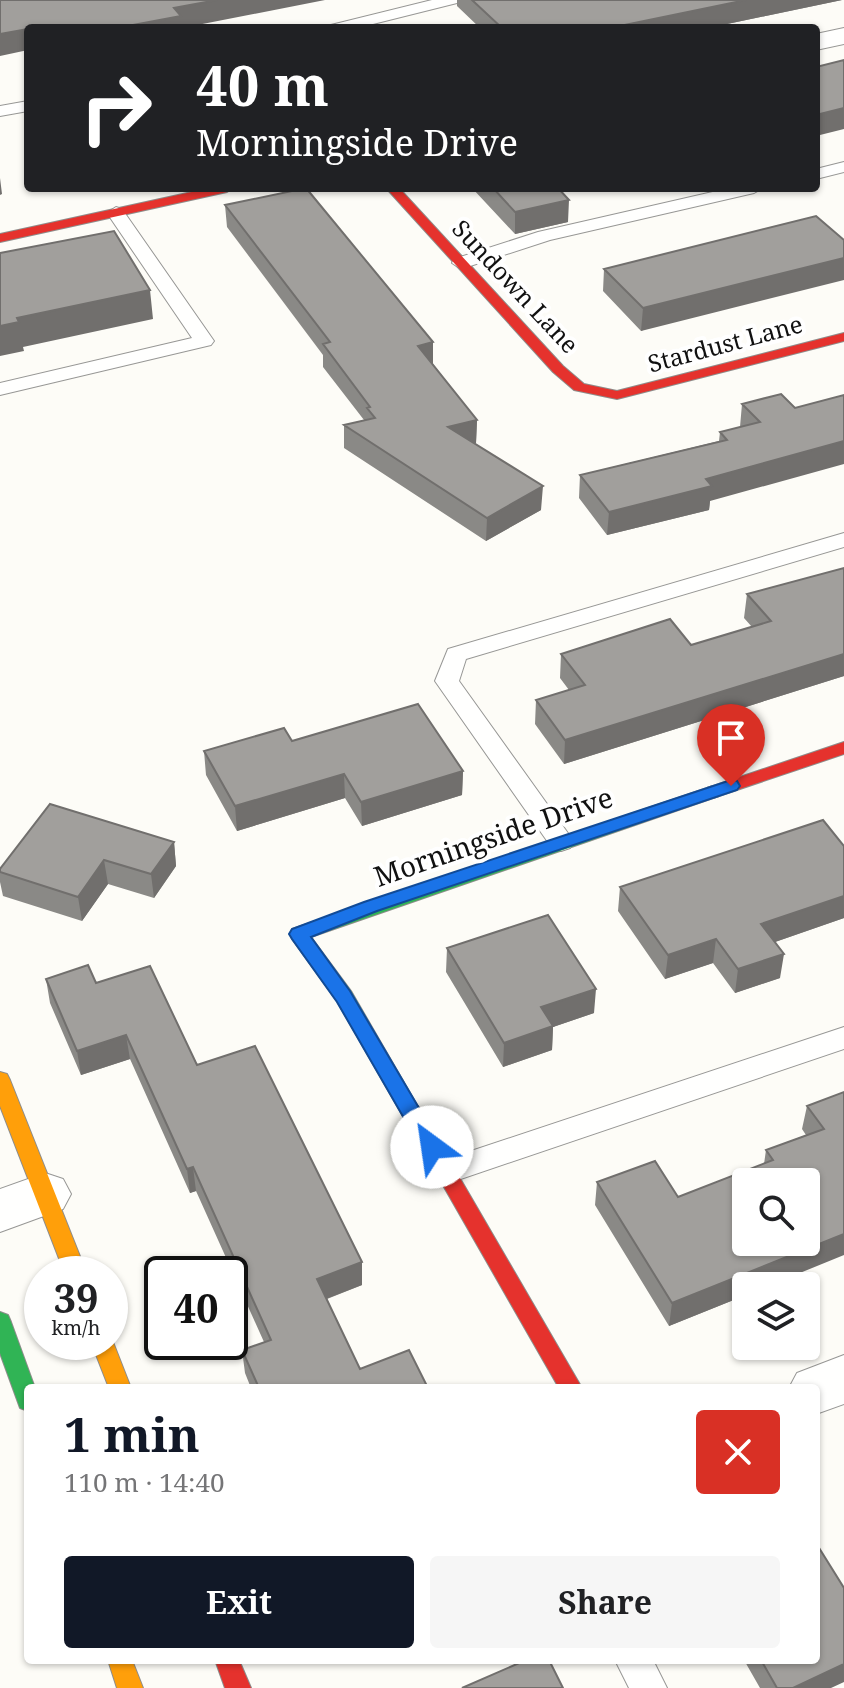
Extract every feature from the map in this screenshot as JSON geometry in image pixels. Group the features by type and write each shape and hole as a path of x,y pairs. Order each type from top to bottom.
{"street":[{"path":"820,41 844,36"},
{"path":"0,238 209,192"},
{"name":"Sundown Lane","path":"396,192 558,369 579,387 617,395"},
{"name":"Stardust Lane","path":"617,395 844,337"},
{"name":"Morningside Drive","path":"569,1384 344,996 299,934 561,842 844,748"},
{"path":"0,1080 22,1202 62,1256"},
{"path":"0,1322 24,1390"},
{"path":"109,1360 118,1384"},
{"path":"820,1388 844,1379"},
{"path":"229,1664 238,1688"}],"lane":[{"path":"353,24 451,0"},
{"path":"0,111 24,107"},
{"path":"820,173 844,167"},
{"path":"461,263 545,236 737,192"},
{"path":"0,389 204,341 116,213"},
{"path":"561,842 447,681 456,654 844,540"},
{"path":"446,1172 844,1038"},
{"path":"635,1664 649,1688"}],"building":[{"path":"0,0 217,0 174,8 181,16 138,24 24,24 24,30 0,34"},
{"path":"472,0 746,0 629,24 498,24"},
{"path":"844,60 844,108 820,114 820,66"},
{"path":"287,192 309,192 433,342 418,346 477,420 448,427 543,486 487,518 344,425 375,418 323,344 330,342 225,205"},
{"path":"497,192 562,192 569,200 515,212"},
{"path":"816,216 844,240 844,258 643,308 604,269"},
{"path":"114,231 150,290 17,318 19,322 0,326 0,253"},
{"path":"781,394 795,408 844,395 844,441 706,479 712,486 609,512 580,475 727,440 720,432 760,422 742,404"},
{"path":"844,568 844,654 565,740 536,700 585,685 561,654 670,619 691,645 771,621 747,594"},
{"path":"418,704 463,771 361,802 344,774 235,806 204,751 284,728 292,741"},
{"path":"50,804 174,842 151,874 104,860 78,897 0,872"},
{"path":"823,820 844,846 844,896 761,924 784,954 738,969 716,939 668,955 620,887"},
{"path":"548,915 596,989 541,1007 553,1026 504,1043 447,948"},
{"path":"88,965 96,983 150,966 197,1065 255,1046 362,1262 317,1279 360,1369 409,1350 426,1384 257,1384 246,1360 248,1348 271,1340 248,1289 248,1256 233,1256 193,1167 187,1169 126,1035 77,1051 46,979"},
{"path":"844,1092 844,1234 820,1244 820,1168 752,1168 773,1160 766,1150 824,1129 807,1106"},
{"path":"655,1161 678,1197 732,1176 732,1256 789,1256 749,1272 732,1272 732,1279 672,1303 597,1182"},
{"path":"820,1549 844,1588 844,1664 793,1688 777,1688 763,1664 820,1664"},
{"path":"517,1664 551,1664 563,1688 462,1688"}],"traffic: fast":[{"path":"411,1112 344,996 299,934 713,792"},
{"path":"0,1322 24,1390"}],"traffic: slow":[{"path":"0,1080 69,1256"},
{"path":"109,1360 118,1384"},
{"path":"121,1664 130,1688"}],"traffic: jam":[{"path":"0,238 209,192"},
{"path":"396,192 558,369 579,387 617,395 844,337"},
{"path":"713,792 844,748"},
{"path":"411,1112 569,1384"},
{"path":"229,1664 238,1688"}],"route":[{"path":"432,1147 344,996 299,934 731,786"}]}
